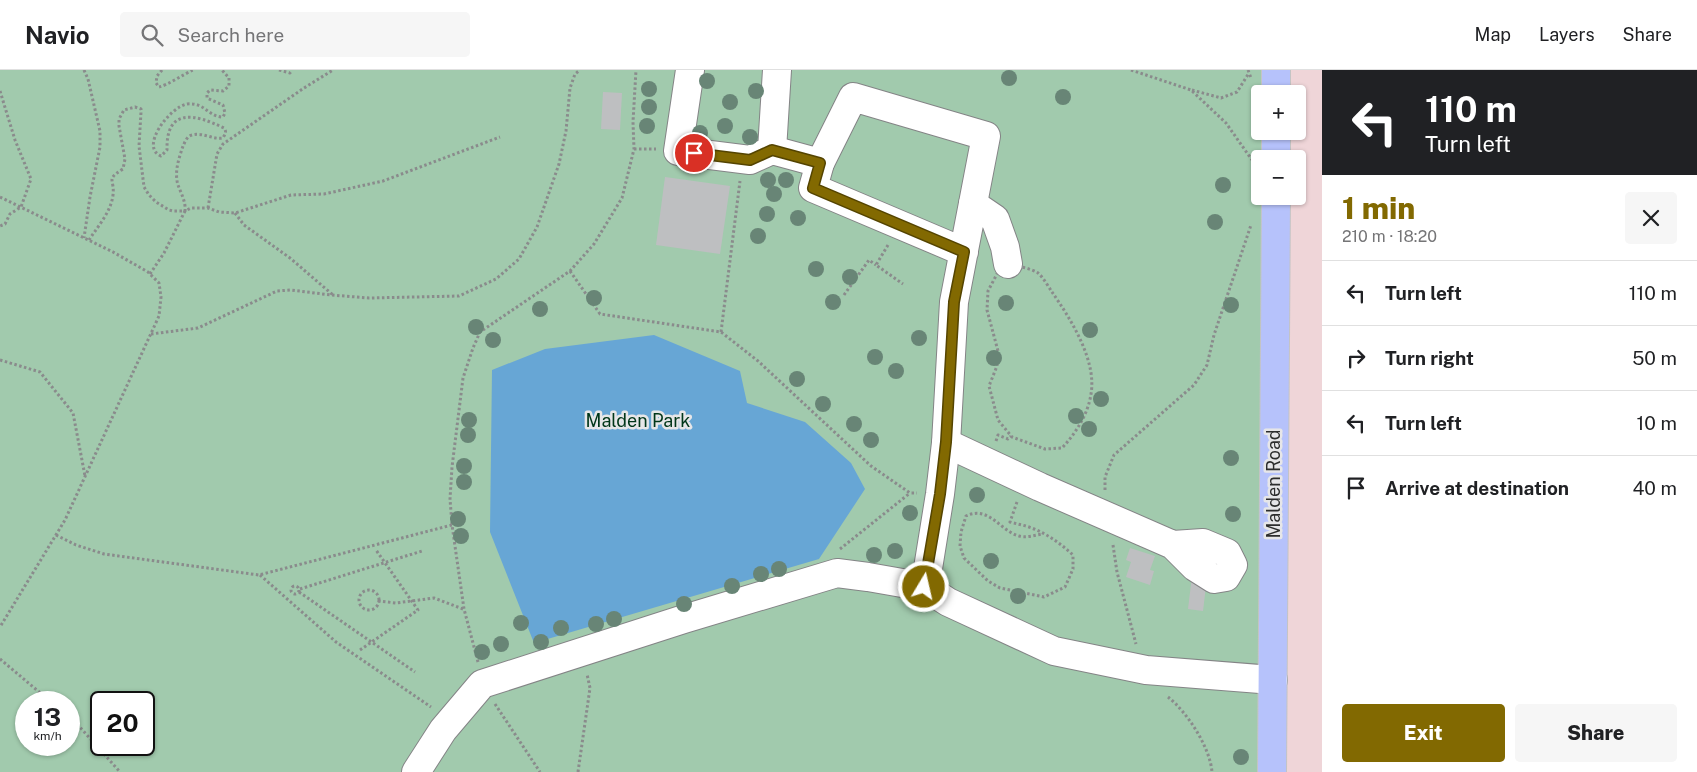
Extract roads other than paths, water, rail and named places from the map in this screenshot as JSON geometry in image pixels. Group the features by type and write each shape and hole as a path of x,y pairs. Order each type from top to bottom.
{"main road":[{"name":"Malden Road","path":"1272,772 1276,205"}],"lane":[{"path":"690,70 678,151 750,160 772,150 820,163"},
{"path":"772,150 777,70"},
{"path":"924,587 940,494 946,442 954,302 964,252 986,136 853,97 820,163 813,188 964,252"},
{"path":"973,204 995,219 1005,247 1008,264"},
{"path":"946,442 1025,480 1173,545"},
{"path":"416,772 443,730 482,684 684,619 837,573 924,587 948,602 1054,651 1146,670 1273,680"}],"water":[{"path":"654,335 740,371 747,403 805,422 851,463 865,489 819,559 534,643 490,532 492,370 545,349"}],"park label":[{"name":"Malden Park","path":"638,421"}]}
